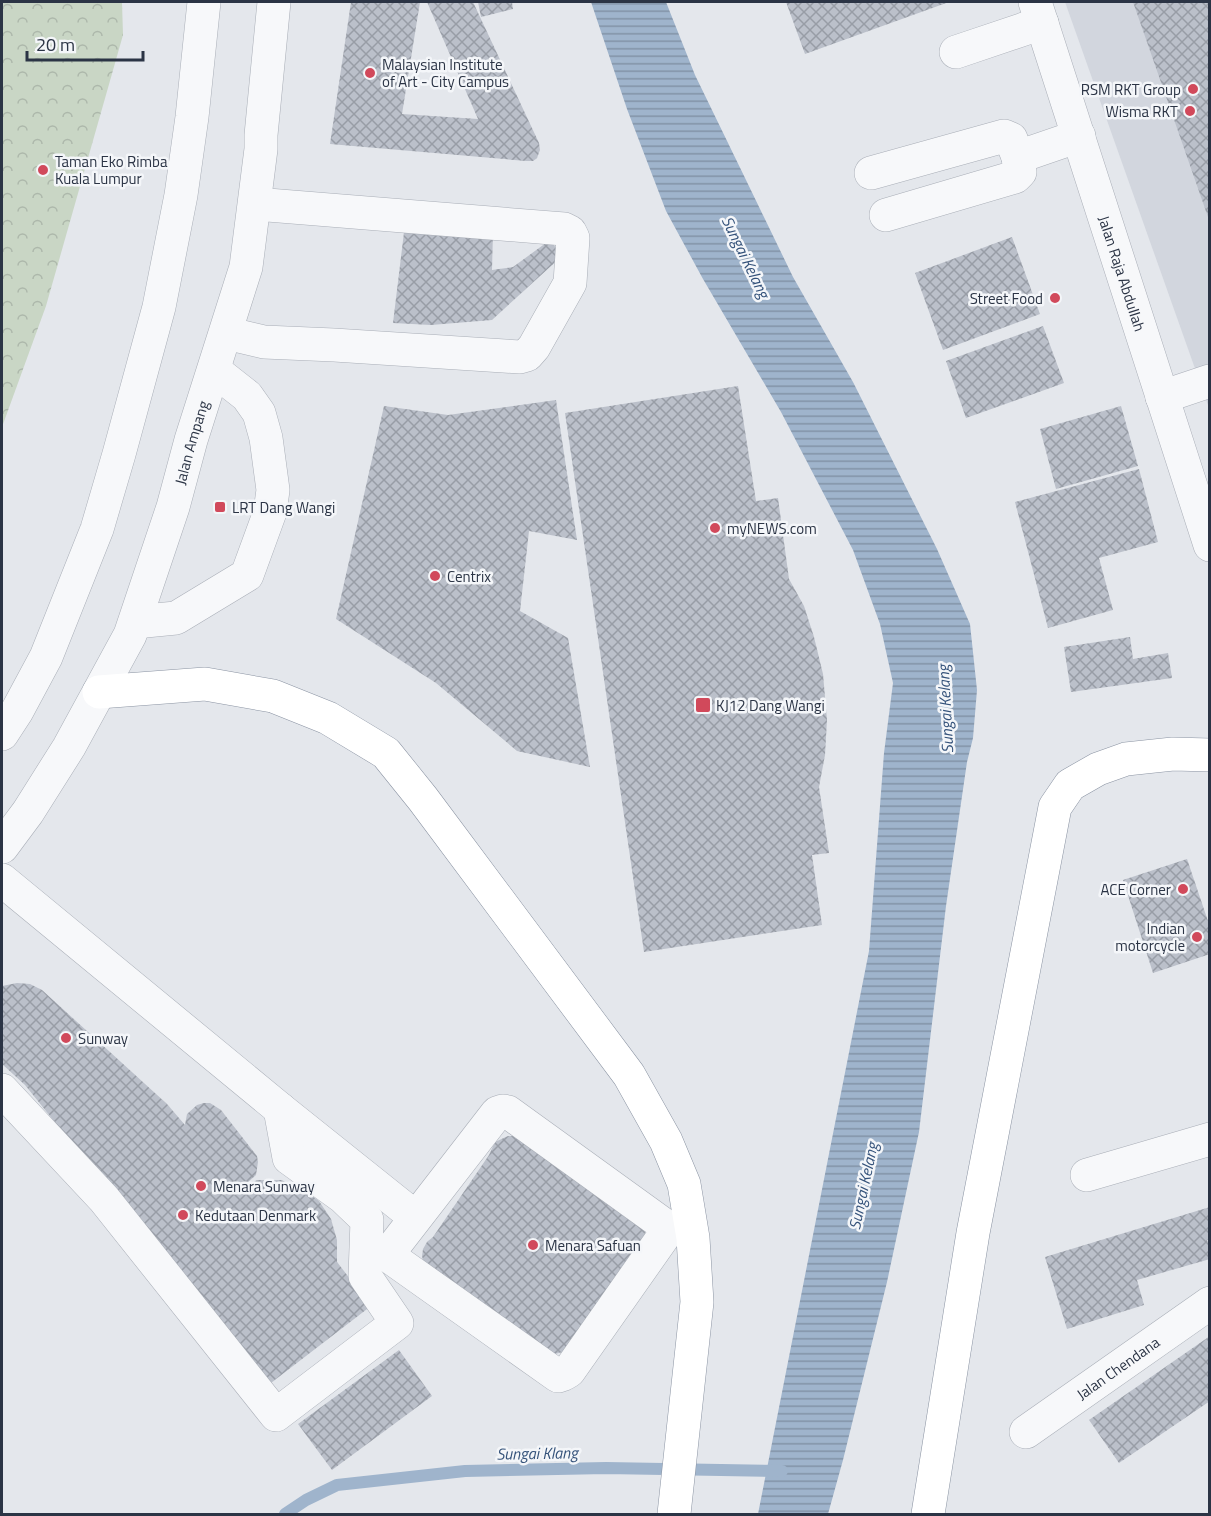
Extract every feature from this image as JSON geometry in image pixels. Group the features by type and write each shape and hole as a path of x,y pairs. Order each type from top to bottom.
{"highway":[{"path":"99,692 205,684 273,696 328,718 386,753 423,799 629,1075 666,1141 684,1184 693,1238 697,1302 674,1515"},
{"path":"928,1515 973,1233 1055,807 1070,785 1098,769 1126,759 1173,754 1209,755"}],"street":[{"path":"2,734 46,657 97,529 119,454 159,307 181,195 204,2"},
{"name":"Jalan Ampang","path":"2,847 28,812 69,747 130,635 173,507 191,440 246,267 261,149 274,2"},
{"path":"956,52 1039,12"},
{"name":"Jalan Raja Abdullah","path":"1039,12 1209,545"},
{"path":"871,173 1004,136 1011,139 1018,157 1020,172 1016,177 886,215"},
{"path":"1018,157 1079,136"},
{"path":"226,333 264,342 520,357 527,355 534,347 570,283 573,238 570,232 564,229 255,204"},
{"path":"135,622 176,618 247,574 270,512 273,490 266,438 259,413 247,396 214,370"},
{"path":"1162,397 1209,381"},
{"path":"2,880 415,1217"},
{"path":"2,1090 104,1198 276,1415 397,1323 365,1276 367,1220 344,1197 290,1168 280,1108"},
{"path":"503,1111 508,1112 663,1224 666,1233 569,1371 558,1376 390,1257 391,1250 415,1217 497,1113 503,1111"},
{"path":"1087,1175 1209,1139"},
{"name":"Jalan Chendana","path":"1026,1432 1209,1303"}],"shaded area":[{"path":"1065,2 1209,2 1209,408"}],"green space":[{"name":"Taman Eko Rimba Kuala Lumpur","path":"2,2 122,2 123,35 46,306 2,427"}],"water":[{"name":"Sungai Kelang","path":"591,2 666,2 695,75 793,277 853,382 937,549 970,624 977,690 973,738 967,762 946,906 919,1132 887,1282 828,1514 758,1514 869,951 884,753 893,683 880,624 853,550 781,412 666,211 627,109"}],"building":[{"path":"351,2 420,2 402,114 478,119 427,2 473,2 539,143 540,150 537,158 533,161 526,161 330,144"},
{"path":"478,2 512,2 513,9 481,17"},
{"path":"786,2 949,2 805,54"},
{"name":"Wisma RKT","path":"1133,2 1210,2 1210,220 1209,220"},
{"path":"405,224 493,232 492,270 513,267 550,240 562,256 492,320 431,325 393,323"},
{"path":"1012,237 1040,314 943,350 915,273"},
{"path":"1043,326 1064,383 966,418 946,361"},
{"path":"738,386 756,501 778,498 789,579 804,606 823,674 827,720 825,755 819,787 829,853 812,855 822,925 644,952 565,413"},
{"name":"Centrix","path":"556,400 577,540 529,531 520,611 568,638 590,767 517,751 436,683 336,619 384,406 448,415"},
{"path":"1121,406 1138,466 1056,489 1040,429"},
{"path":"1139,469 1158,542 1099,558 1113,610 1048,628 1015,502"},
{"path":"1130,637 1133,659 1168,653 1172,678 1071,692 1064,647"},
{"path":"1187,859 1210,927 1210,954 1153,973 1123,880"},
{"name":"Menara Sunway","path":"17,983 30,984 42,990 167,1104 185,1125 187,1114 197,1105 210,1103 221,1110 257,1156 256,1175 246,1184 258,1180 281,1180 301,1188 319,1201 331,1219 337,1240 337,1262 371,1306 267,1386 25,1085 2,1064 2,986"},
{"name":"Menara Safuan","path":"508,1136 515,1136 643,1225 645,1232 644,1240 563,1352 555,1354 547,1352 424,1265 422,1256 427,1242 433,1237 489,1155 495,1142"},
{"path":"1210,1207 1210,1239 1207,1240 1210,1259 1137,1280 1144,1305 1067,1329 1045,1257"},
{"path":"1210,1336 1210,1401 1119,1463 1089,1420"},
{"path":"399,1350 432,1396 332,1470 298,1424"}],"waterway":[{"name":"Sungai Klang","path":"285,1514 306,1500 337,1485 465,1471 606,1468 782,1471"}],"place":[{"name":"Malaysian Institute of Art - City Campus","path":"370,73"},
{"name":"RSM RKT Group","path":"1193,89"},
{"name":"Wisma RKT","path":"1190,111"},
{"name":"Taman Eko Rimba Kuala Lumpur","path":"43,170"},
{"name":"Street Food","path":"1055,298"},
{"name":"LRT Dang Wangi","path":"220,507"},
{"name":"myNEWS.com","path":"715,528"},
{"name":"Centrix","path":"435,576"},
{"name":"KJ12 Dang Wangi","path":"703,705"},
{"name":"ACE Corner","path":"1183,889"},
{"name":"Indian motorcycle","path":"1197,937"},
{"name":"Sunway","path":"66,1038"},
{"name":"Menara Sunway","path":"201,1186"},
{"name":"Kedutaan Denmark","path":"183,1215"},
{"name":"Menara Safuan","path":"533,1245"}]}
